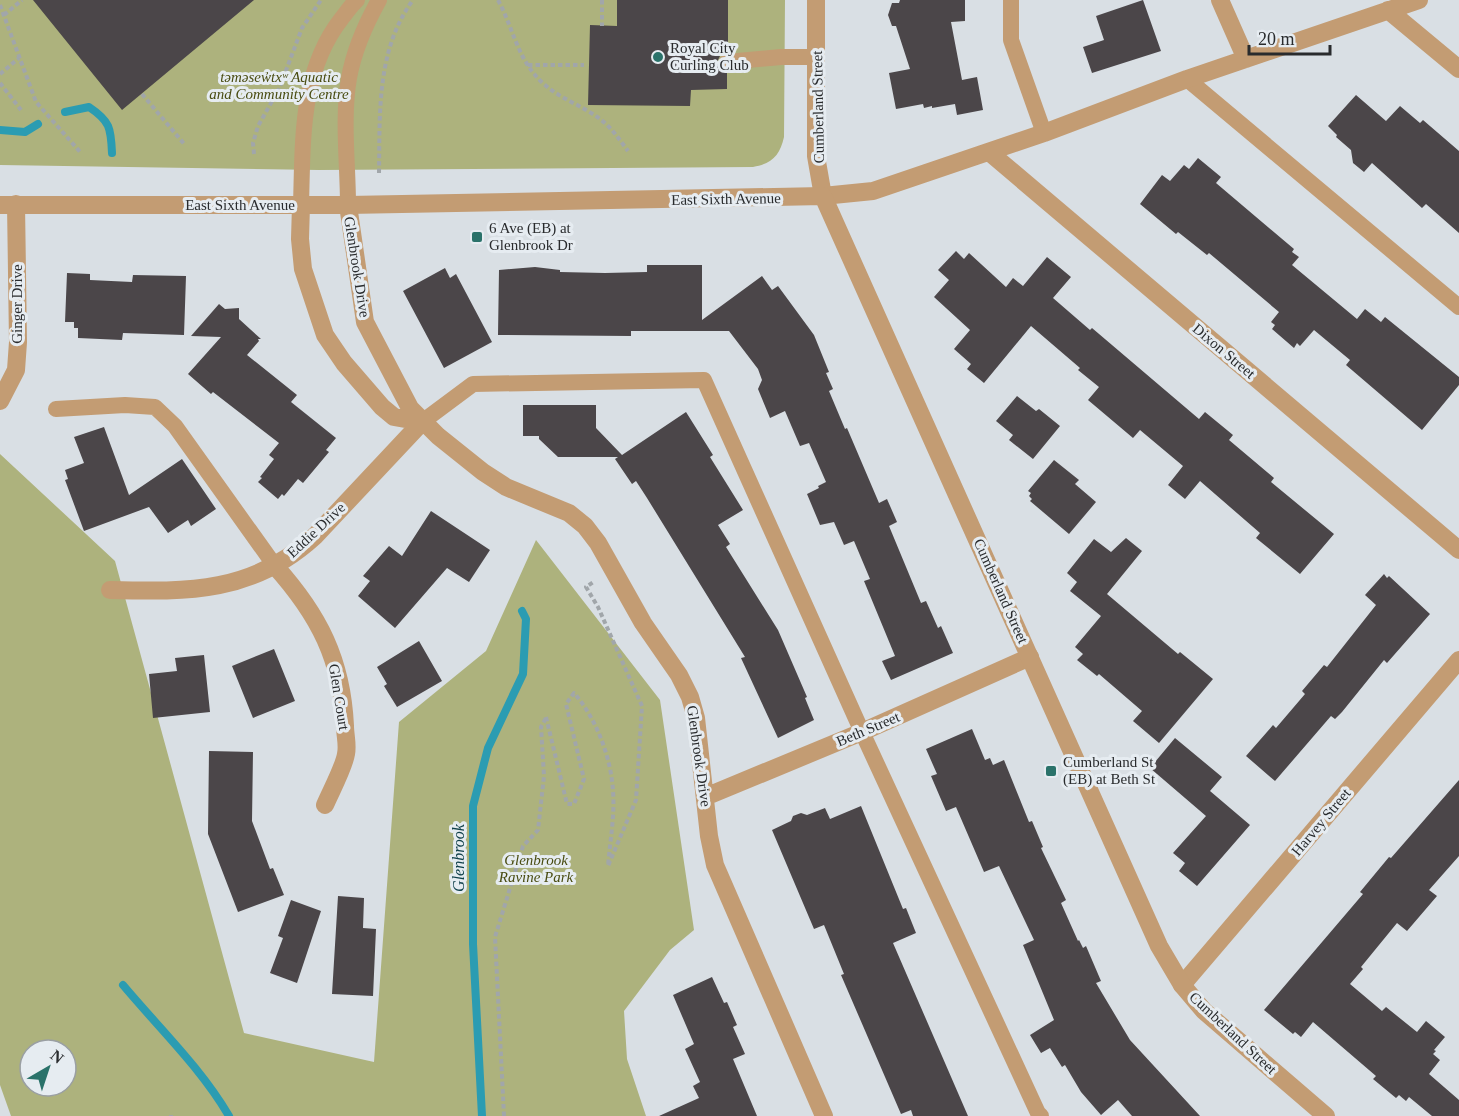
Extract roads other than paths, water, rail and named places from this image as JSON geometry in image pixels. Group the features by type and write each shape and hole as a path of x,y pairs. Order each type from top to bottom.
{"street":[{"name":"Cumberland Street","path":"816,0 816,156 823,196 1159,946 1182,985 1204,1011 1326,1116"},
{"path":"1220,0 1246,59"},
{"name":"East Sixth Avenue","path":"8,204 348,205 823,196 873,191 1044,133 1187,78 1419,0"},
{"path":"1388,10 1459,69"},
{"name":"Dixon Street","path":"989,152 1459,550"},
{"name":"Ginger Drive","path":"0,401 16,370 18,342 8,204"},
{"name":"Glenbrook Drive","path":"301,205 300,239 303,269 325,335 344,363 382,407 394,417 422,422"},
{"name":"Glenbrook Drive","path":"348,205 364,322 410,408 422,422 483,472 506,487 569,513 592,534 643,622 679,675 690,697 700,745 709,836 715,865 824,1116"},
{"name":"Eddie Drive","path":"110,590 204,589 232,582 275,566 298,552 315,536 422,422"},
{"name":"Glen Court","path":"275,566 319,624 339,675 346,754 325,805"},
{"name":"Beth Street","path":"705,797 862,732 1030,657"},
{"name":"Harvey Street","path":"1182,985 1459,660"}],"lane":[{"path":"301,205 304,113 317,59 332,31 357,0"},
{"path":"348,205 346,118 349,79 363,29 379,0"},
{"path":"1011,0 1011,40 1044,133"},
{"path":"728,62 781,57 816,57"},
{"path":"1187,78 1459,307"},
{"path":"422,422 472,384 704,380 862,732 1041,1116"},
{"path":"56,409 125,405 155,407 175,426 275,566"}],"waterway":[{"name":"Glenbrook","path":"65,112 89,107 101,117 110,131 112,153"},
{"name":"Glenbrook","path":"0,130 25,132 38,124"},
{"name":"Glenbrook","path":"482,1116 473,944 473,806 488,748 523,674 526,619 522,611"},
{"path":"123,985 206,1081 229,1116"}],"place":[{"name":"Royal City Curling Club","path":"658,57"},
{"name":"6 Ave (EB) at Glenbrook Dr","path":"477,237"},
{"name":"Cumberland St (EB) at Beth St","path":"1051,771"}],"park label":[{"name":"təməsew̓txʷ Aquatic and Community Centre","path":"279,86"},
{"name":"Glenbrook Ravine Park","path":"536,868"}]}
